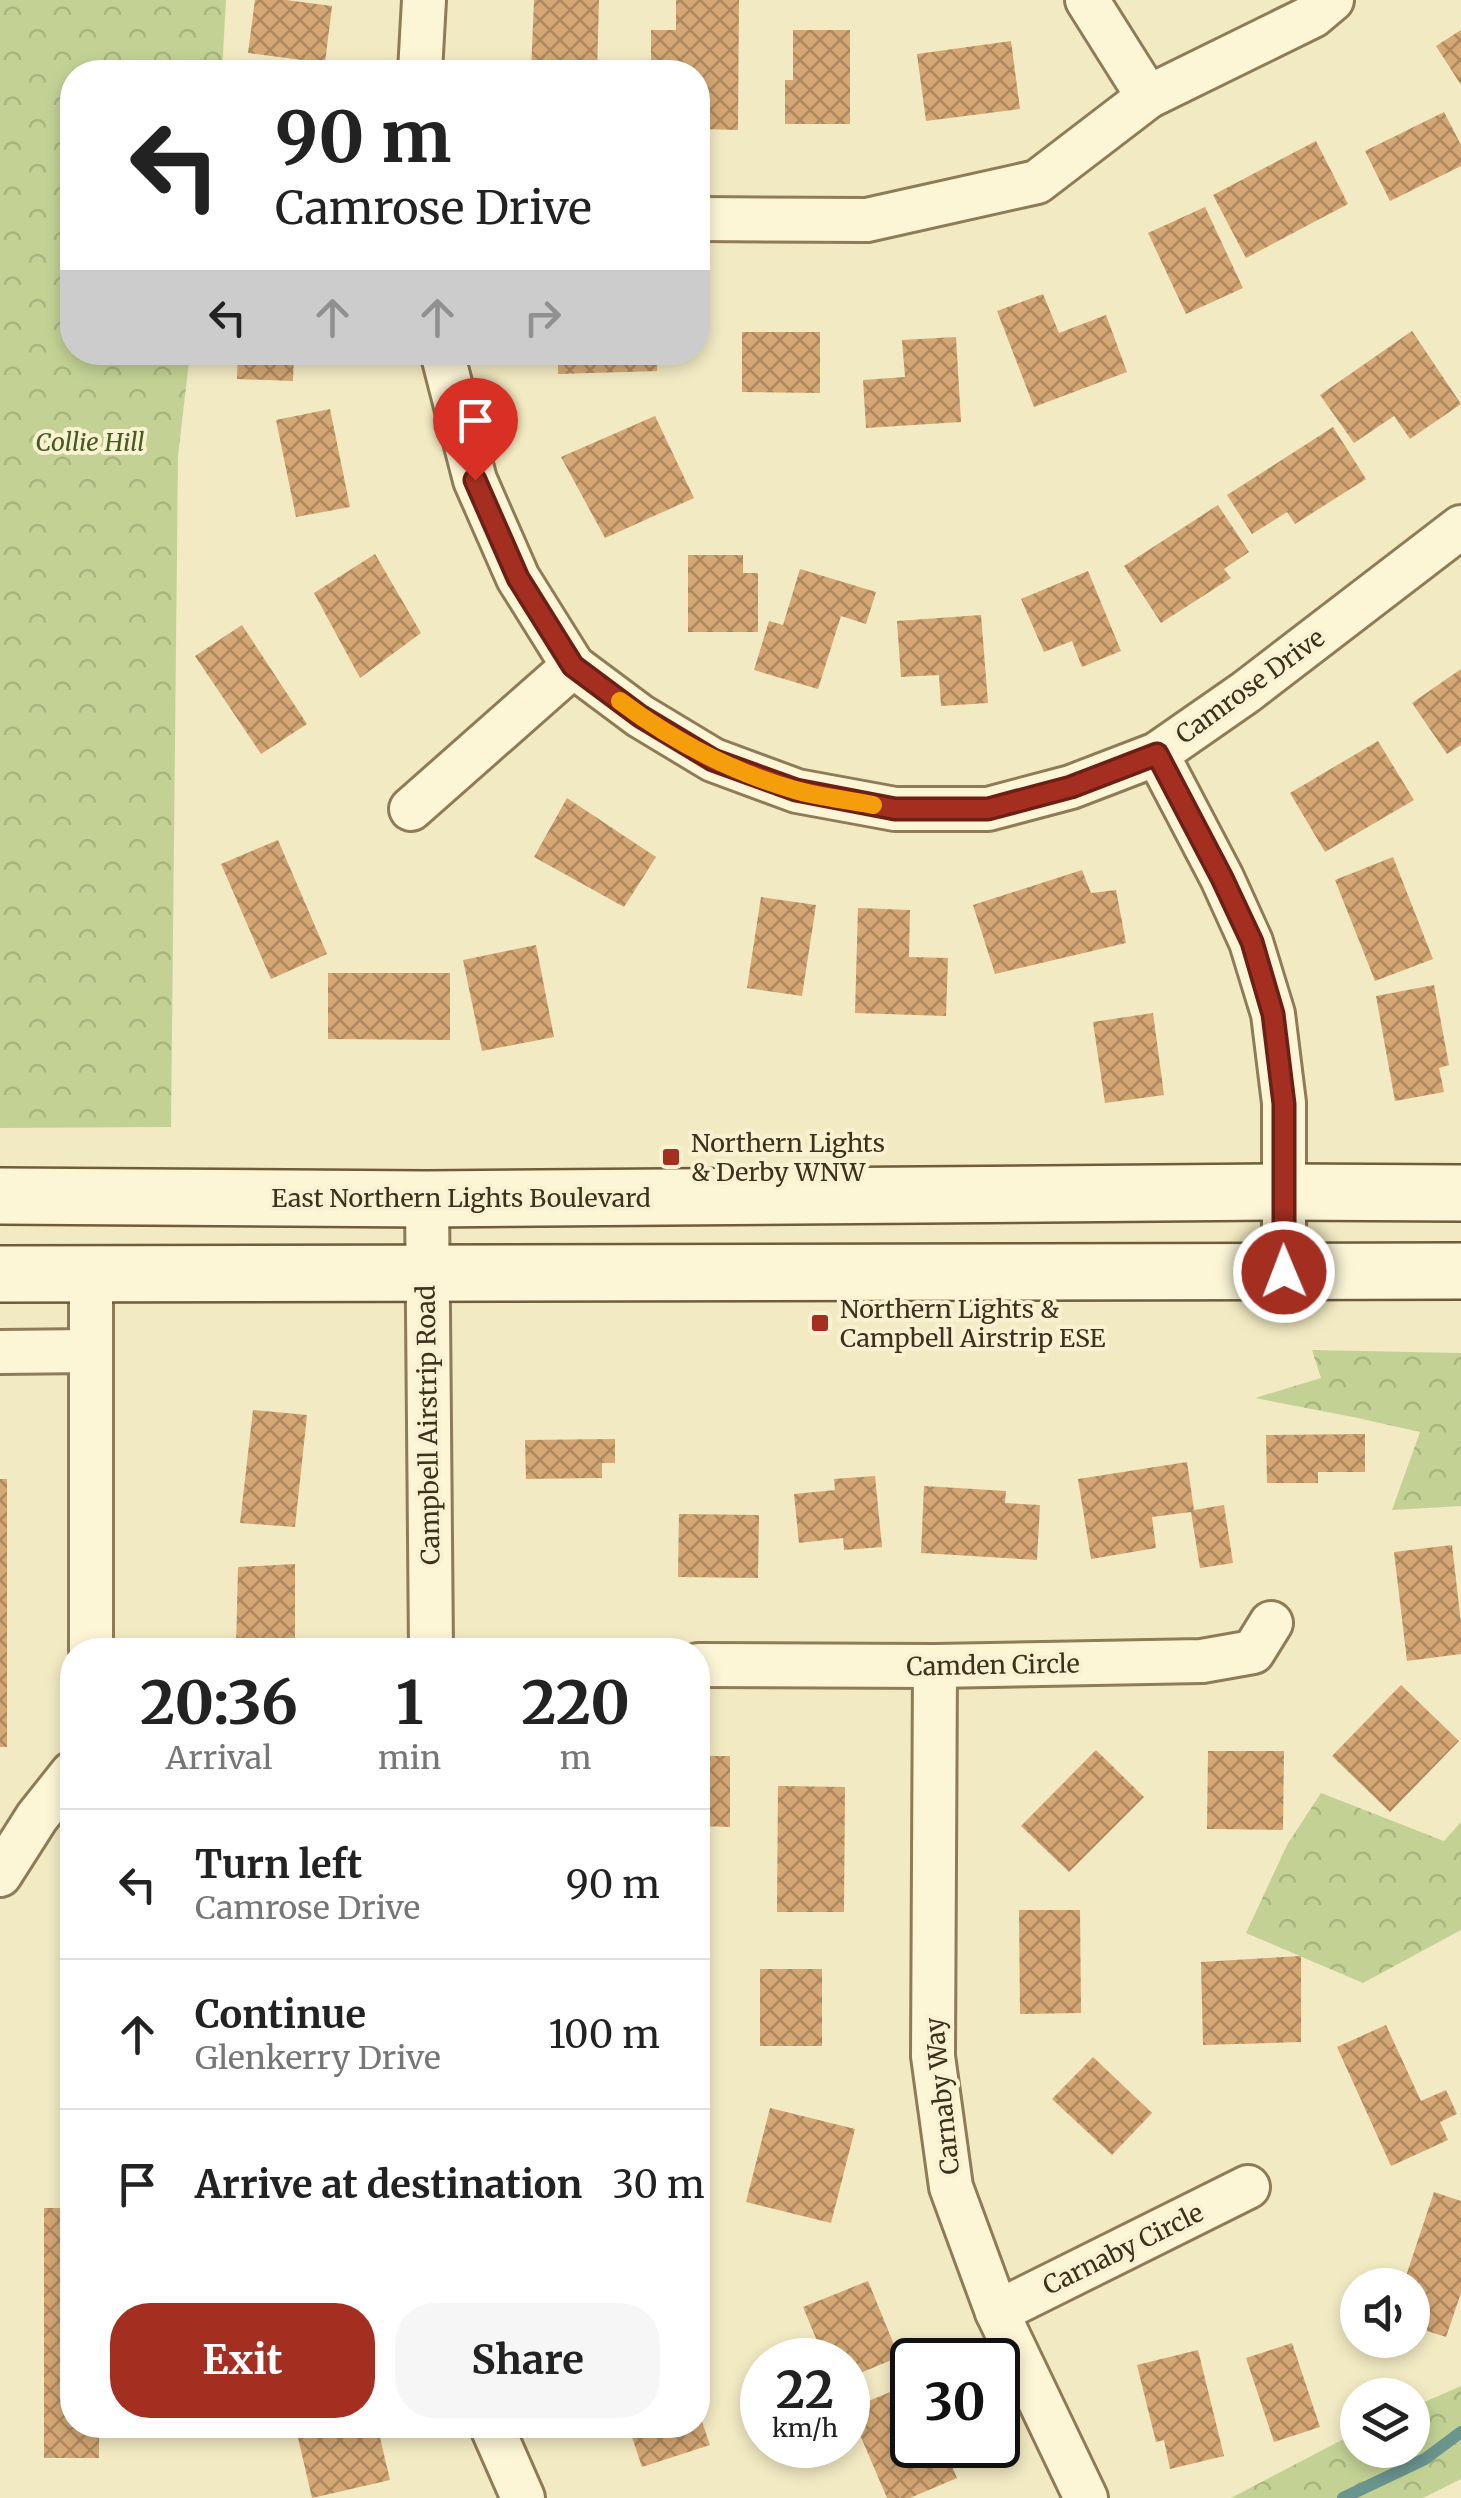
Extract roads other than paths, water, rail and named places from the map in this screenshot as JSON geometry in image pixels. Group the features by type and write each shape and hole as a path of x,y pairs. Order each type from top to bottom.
{"main road":[{"name":"East Northern Lights Boulevard","path":"0,1196 427,1199 1461,1193"},
{"path":"0,1274 1461,1271"}],"street":[{"path":"421,60 424,0"},
{"path":"1087,0 1148,97"},
{"path":"710,219 868,220 1037,182 1148,97 1313,16 1332,0"},
{"path":"411,809 573,666 518,578 475,480 445,365"},
{"name":"Camrose Drive","path":"573,666 640,716 713,760 796,790 895,809 988,809 1071,787 1157,754 1246,692 1461,528"},
{"path":"1157,754 1252,942 1273,1014 1284,1104 1284,1272"},
{"name":"Campbell Airstrip Road","path":"427,1199 431,1638"},
{"path":"91,1274 91,1638"},
{"path":"0,1352 91,1351"},
{"name":"Camden Circle","path":"710,1666 1202,1661 1254,1652 1272,1623"},
{"name":"Carnaby Way","path":"935,1666 933,2056 951,2187 997,2312 1086,2498"},
{"path":"0,1875 60,1788"},
{"name":"Carnaby Circle","path":"997,2312 1248,2187"},
{"path":"496,2438 523,2498"}],"waterway":[{"path":"1343,2498 1425,2459 1461,2432"}],"place":[{"name":"Northern Lights & Derby WNW","path":"671,1157"},
{"name":"Northern Lights & Campbell Airstrip ESE","path":"820,1323"}],"park label":[{"name":"Collie Hill","path":"90,442"}]}
